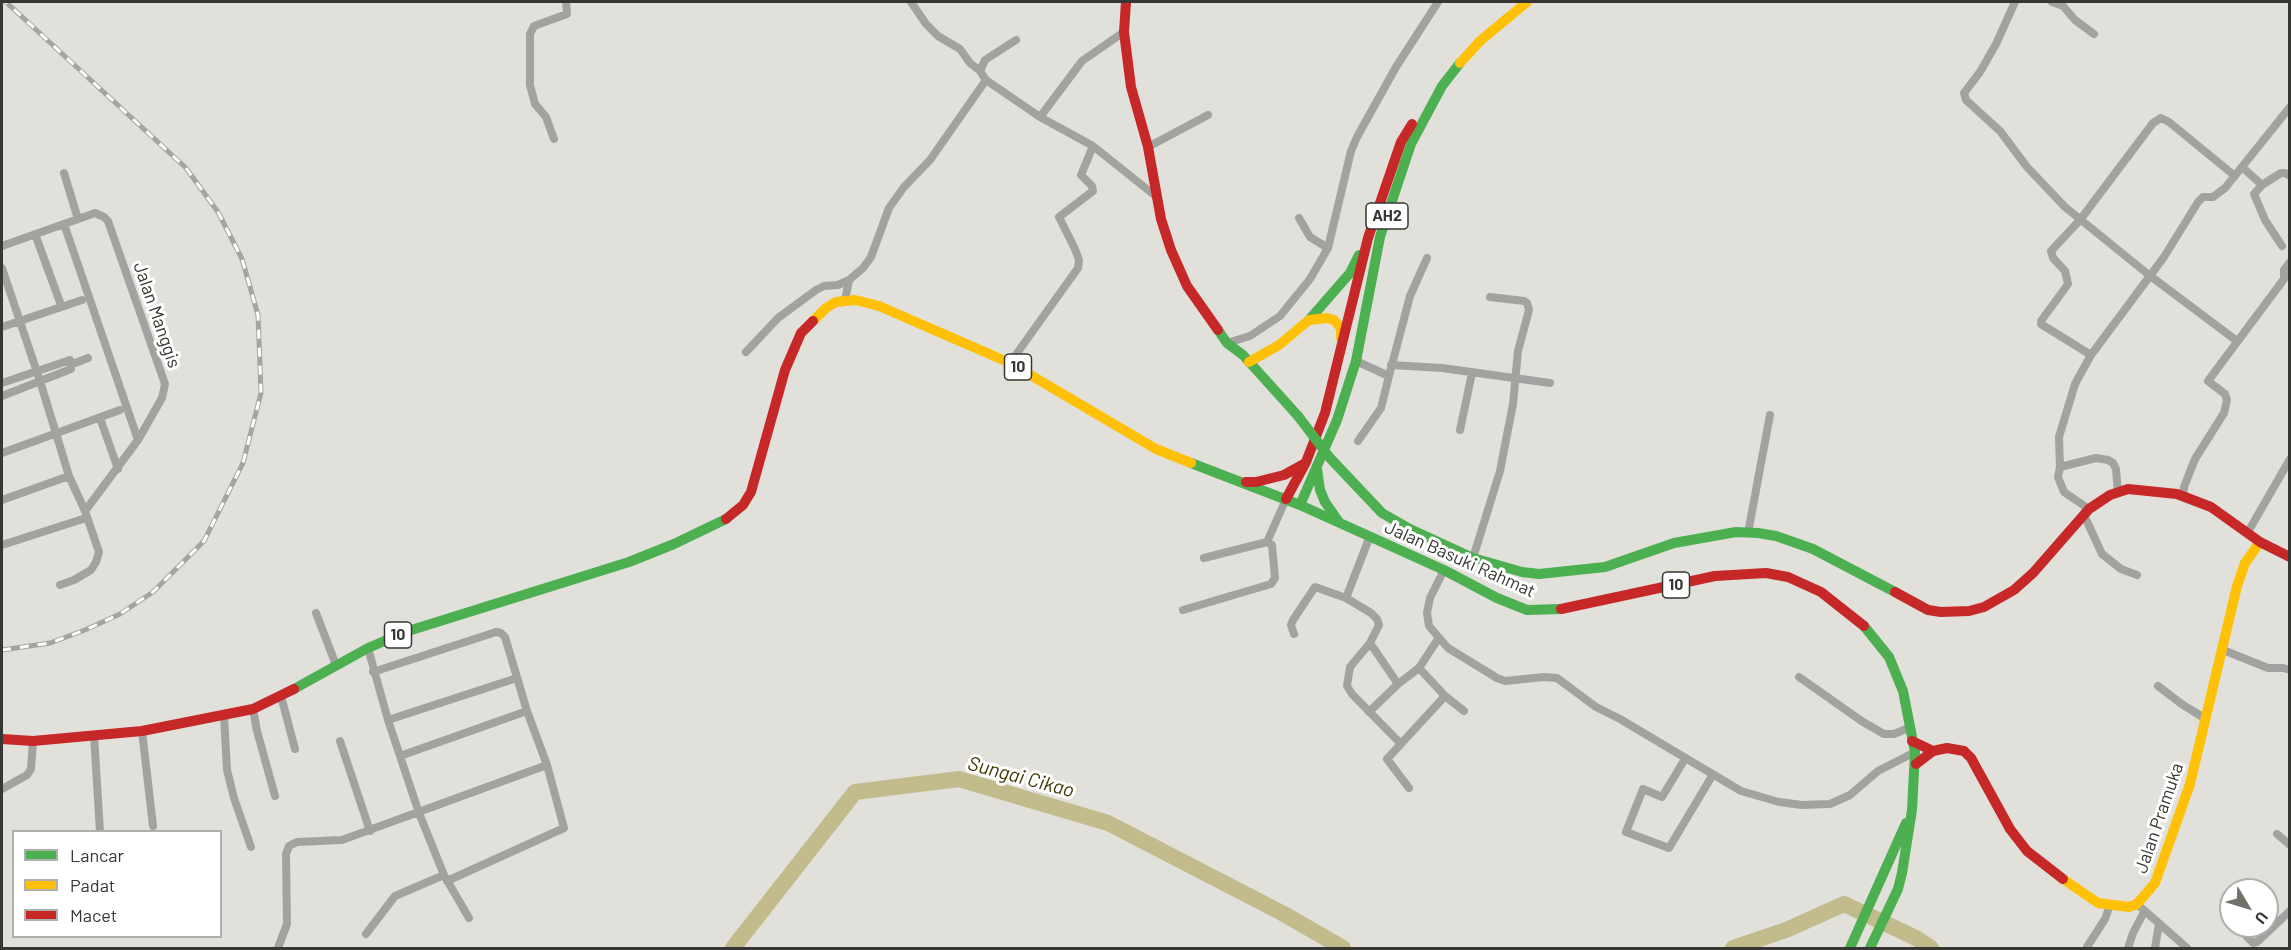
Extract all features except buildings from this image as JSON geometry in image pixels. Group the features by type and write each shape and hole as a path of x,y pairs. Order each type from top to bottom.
{"main road":[{"path":"1126,2 1124,32 1131,87 1148,147 1161,219 1186,286 1227,343 1249,362 1298,416 1330,458 1382,513 1410,529 1473,558 1522,572 1539,574 1605,567 1674,543 1710,536 1748,533 1776,537 1813,549 1928,610 1956,612 1984,607 2014,590 2033,573 2097,502 2128,489 2149,490 2183,497 2211,507 2260,542 2289,557"},
{"path":"1341,351 1368,238 1401,142 1435,82 1465,46 1514,2"},
{"name":"AH2","path":"1286,499 1311,465 1337,420 1356,361 1380,237 1396,185 1419,127 1442,86 1459,64 1510,13 1527,2"},
{"path":"1249,362 1279,345 1309,320 1350,273 1368,238"},
{"name":"10","path":"2,739 33,741 142,731 253,709 368,648 405,632 628,562 729,518 743,505 751,492 785,370 801,333 826,308 845,300 879,306 1010,363 1148,445 1300,505"},
{"path":"1309,320 1327,318 1339,324 1341,351"},
{"name":"AH2","path":"1300,505 1341,351"},
{"path":"1241,481 1256,482 1311,465 1325,502 1340,523"},
{"name":"Jalan Basuki Rahmat","path":"1300,505 1527,610 1540,612 1599,602 1715,576 1766,573 1803,583 1830,598 1857,619 1874,636 1898,675 1911,727 1916,764 1912,810 1898,890 1869,948"},
{"name":"Jalan Pramuka","path":"2141,908 2160,872 2190,784 2241,573 2260,542"},
{"path":"1913,746 1934,752"},
{"path":"1916,764 1934,752 1952,747 1964,751 1971,758 2010,829 2027,851 2098,903 2141,908"},
{"name":"Jalan Basuki Rahmat","path":"1850,948 1912,810"}],"street":[{"path":"554,139 546,117 535,104 530,85 530,34 534,27 567,14 566,2"},
{"path":"911,2 926,24 938,36 960,49 987,81 1040,117 1093,146 1158,198"},
{"path":"1227,343 1250,336 1282,314 1310,279 1328,248 1351,151 1357,137 1396,67 1438,2"},
{"path":"2015,2 1996,44 1964,97 1969,105 2000,131 2043,185 2080,220 2237,341"},
{"path":"2052,2 2063,6 2075,20 2094,34"},
{"path":"1040,117 1082,61 1124,32"},
{"path":"980,71 985,60 1016,40"},
{"path":"746,352 778,318 816,290 849,280 862,268 871,257 889,208 904,187 930,160 977,91 987,81"},
{"path":"2137,574 2121,569 2102,554 2086,512 2064,492 2058,477 2059,437 2068,401 2091,355 2164,257 2201,198 2216,195 2225,189 2289,107"},
{"path":"1148,147 1208,115"},
{"path":"2091,355 2041,324 2068,284 2065,271 2053,258 2051,251 2080,220 2153,123 2162,118 2169,122 2235,176"},
{"path":"1010,363 1078,268 1079,260 1075,249 1059,217 1093,190 1081,175 1093,146"},
{"path":"2242,167 2262,185"},
{"path":"64,173 78,219"},
{"path":"2282,246 2265,220 2254,197 2255,192 2262,185 2281,173 2289,176"},
{"name":"Jalan Manggis","path":"2,246 95,213 108,221 165,384 162,398 138,440 85,515"},
{"path":"1299,218 1310,237 1328,248"},
{"path":"64,224 138,440"},
{"path":"35,234 61,305"},
{"path":"1358,441 1381,408 1410,296 1427,258"},
{"path":"2183,497 2184,487 2195,459 2224,413 2227,400 2225,394 2208,381 2284,279 2284,270 2289,262"},
{"path":"2,268 69,476 99,552 96,562 83,576 60,585"},
{"path":"845,300 849,280"},
{"path":"1473,558 1500,471 1513,404 1518,351 1529,306 1524,301 1490,297"},
{"path":"2,327 61,305 82,300"},
{"path":"2,396 88,358"},
{"path":"1356,361 1389,376"},
{"path":"2,383 36,370 70,365"},
{"path":"1391,365 1442,368 1550,383"},
{"path":"1460,430 1472,373"},
{"path":"2,453 120,410"},
{"path":"1748,533 1770,415"},
{"path":"100,418 118,469"},
{"path":"2060,467 2096,458 2108,460 2114,465 2118,493"},
{"path":"2248,532 2289,459"},
{"path":"2,500 69,476"},
{"path":"1267,542 1286,499"},
{"path":"2,545 85,515"},
{"path":"1346,598 1370,536"},
{"path":"1183,610 1271,584 1275,578 1272,545 1267,542 1204,558"},
{"path":"1444,570 1427,613 1430,626 1438,639 1448,648 1505,681 1557,678 1596,707 1741,791 1766,800 1830,804 1850,795 1913,746"},
{"path":"1294,634 1291,625 1293,620 1315,587 1346,598 1377,619 1379,625 1370,643 1350,667 1347,679 1352,694 1400,743"},
{"path":"316,613 336,665"},
{"path":"366,934 392,898 406,890 446,878 564,828 547,765 527,711 505,637 501,633 496,632 373,672"},
{"path":"1369,712 1398,684 1419,668 1438,639"},
{"path":"1370,643 1398,684"},
{"path":"368,648 373,672 418,813 446,878 469,918"},
{"path":"2223,650 2268,668 2289,670"},
{"path":"1419,668 1464,711"},
{"path":"1799,677 1884,734 1894,734 1911,727"},
{"path":"388,720 517,678"},
{"path":"2158,686 2206,719"},
{"path":"281,696 295,749"},
{"path":"1409,788 1387,759 1446,696"},
{"path":"253,709 275,796"},
{"path":"400,756 527,711"},
{"path":"224,716 228,770 234,798 251,847"},
{"path":"142,731 153,826"},
{"path":"94,735 100,830"},
{"path":"2,789 27,775 31,769 33,741"},
{"path":"340,741 370,831"},
{"path":"1685,759 1662,797 1643,789 1626,832 1669,848 1712,776"},
{"path":"278,948 288,924 286,854 289,846 297,842 342,840 547,765"},
{"path":"2277,834 2289,845"},
{"path":"2087,947 2105,919 2110,905"},
{"path":"2128,948 2141,908 2187,948"},
{"path":"2155,948 2159,924"},
{"path":"2248,938 2253,943 2261,938"}],"waterway":[{"name":"Sungai Cikao","path":"733,948 855,792 959,779 1108,823 1282,913 1343,948"},
{"name":"Sungai Cikao","path":"1733,948 1786,930 1844,904 1916,938 1931,948"}],"railway":[{"path":"2,650 50,643 85,630 120,614 153,592 204,541 243,463 261,393 258,315 242,259 218,212 186,168 6,2"}],"traffic: fast":[{"path":"1300,505 1337,420 1356,361 1380,237 1411,144 1442,86 1460,63"},
{"path":"1309,320 1350,273 1359,255"},
{"path":"1218,330 1227,343 1243,355 1298,416"},
{"path":"1298,416 1330,458"},
{"path":"1330,458 1382,513 1410,529 1473,558 1522,572 1539,574 1605,567 1674,543 1736,532 1758,533 1776,536 1813,549 1895,592"},
{"path":"1191,463 1300,505 1527,610 1561,609"},
{"path":"1317,469 1320,490 1325,502 1339,522"},
{"path":"294,689 368,648 405,632 629,562 726,519"},
{"path":"1864,626 1889,657 1903,691 1915,752 1912,810 1902,873 1898,889 1870,948"},
{"path":"1850,948 1906,823"}],"traffic: slow":[{"path":"1460,63 1480,41 1527,2"},
{"path":"813,321 836,302 855,300 879,306 1010,363 1156,449 1191,463"},
{"path":"1309,320 1327,318 1334,320 1341,328 1341,338"},
{"path":"1249,362 1279,345 1309,320"},
{"path":"2063,879 2098,903 2129,907 2137,904 2155,883 2190,784 2237,586 2245,563 2260,542"}],"traffic: jam":[{"path":"1126,2 1124,32 1131,87 1148,147 1161,219 1171,250 1187,286 1218,330"},
{"path":"1286,499 1306,462 1325,413 1368,238 1401,142 1412,124"},
{"path":"726,519 743,505 751,492 785,370 801,333 813,321"},
{"path":"1246,482 1256,482 1284,475 1304,464"},
{"path":"1895,592 1928,610 1969,611 1984,607 2014,590 2033,573 2089,509 2110,495 2128,489 2177,494 2211,507 2260,542 2290,557"},
{"path":"1561,609 1715,576 1766,573 1788,577 1821,592 1864,626"},
{"path":"2,739 33,741 142,731 253,709 294,689"},
{"path":"1912,741 1933,751"},
{"path":"1916,764 1933,751 1947,748 1964,751 1971,758 2010,829 2027,851 2063,879"}]}
